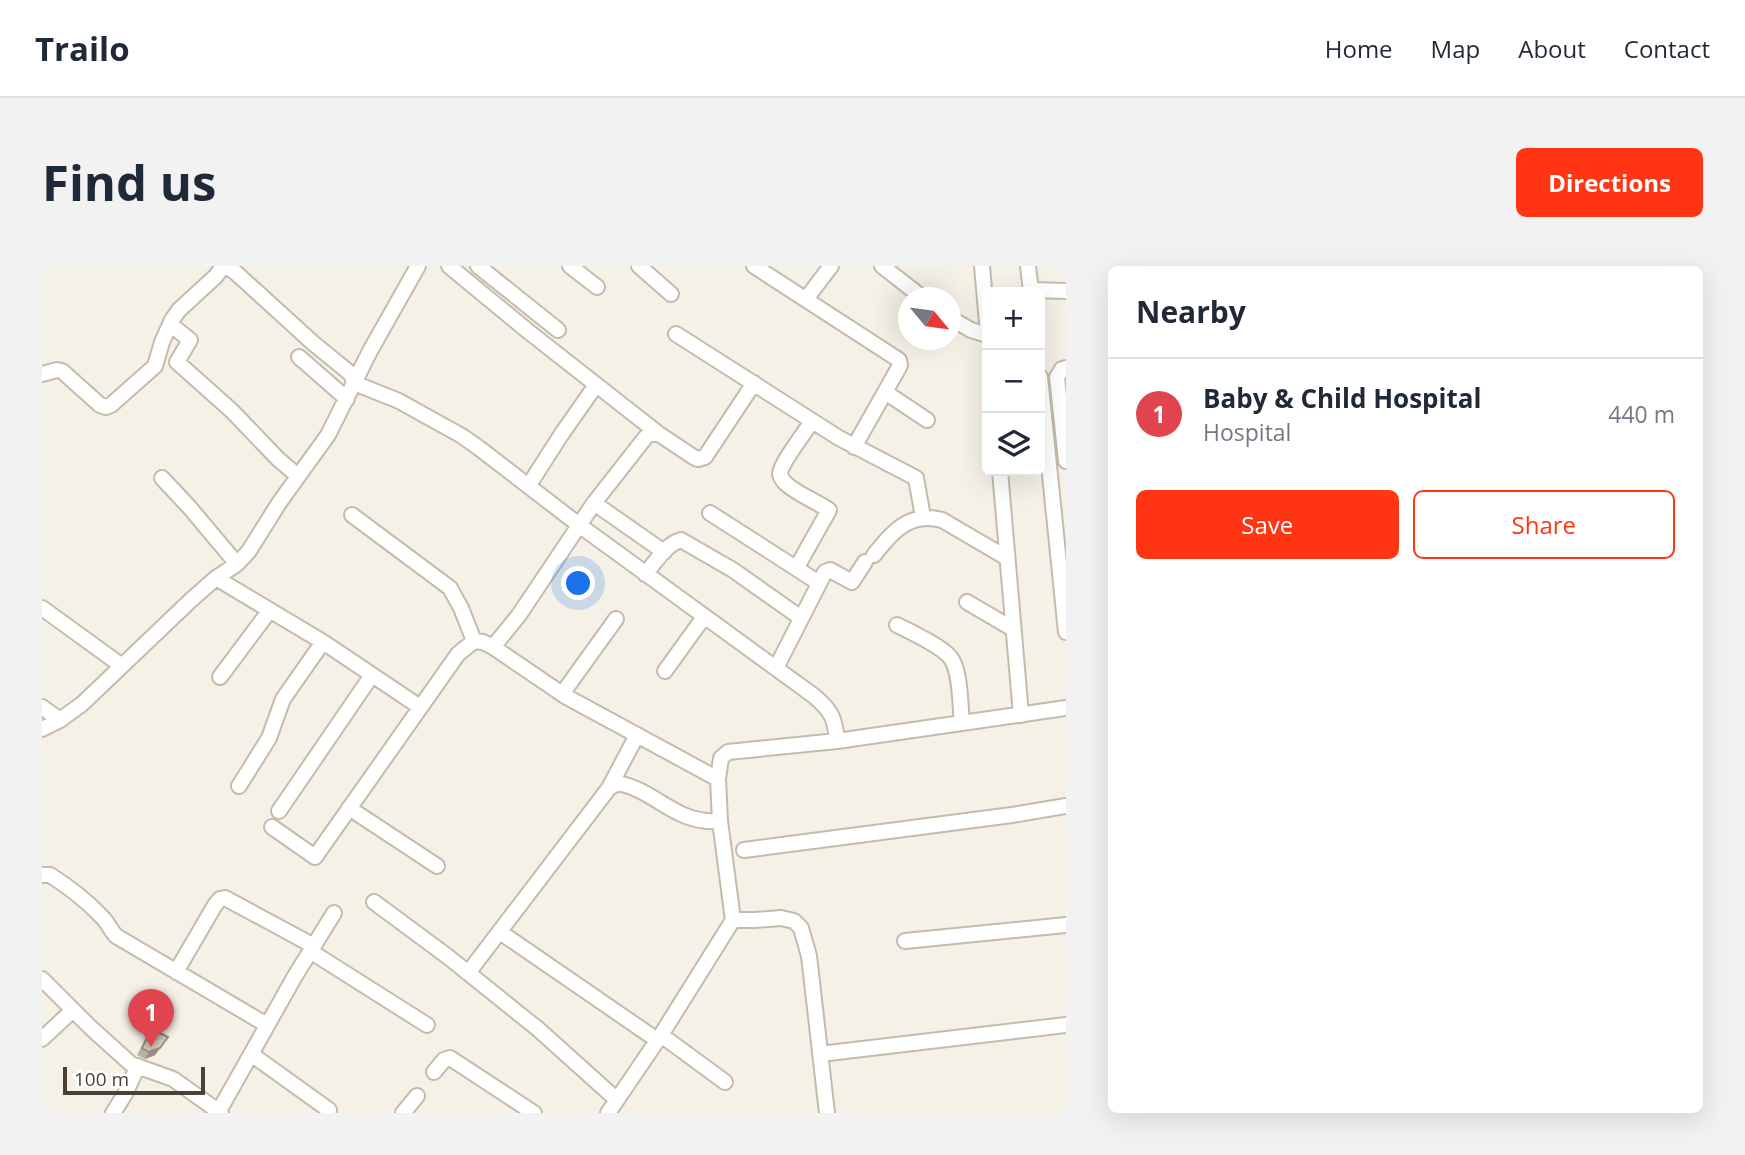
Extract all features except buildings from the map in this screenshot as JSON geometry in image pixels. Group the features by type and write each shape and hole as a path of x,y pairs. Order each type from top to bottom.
{"street":[{"path":"42,374 62,371 100,405 111,405 155,366 170,324 180,310 224,266 235,272 351,374 354,383 399,401 461,436 776,668 825,706 832,715 837,741"},
{"path":"42,729 82,704 216,578 237,564 257,540 279,503 328,435 418,266"},
{"path":"449,266 596,385 695,458 705,457 754,383"},
{"path":"478,266 558,330"},
{"path":"570,266 597,287"},
{"path":"639,266 671,294"},
{"path":"754,266 899,359 898,369 854,447"},
{"path":"806,299 831,266"},
{"path":"882,266 909,287"},
{"path":"982,266 984,287"},
{"path":"1028,266 1031,287"},
{"path":"1045,291 1066,291"},
{"path":"170,324 190,340 177,362 298,476"},
{"path":"961,324 982,333"},
{"path":"676,334 854,447 916,478 923,517"},
{"path":"299,357 347,399"},
{"path":"1066,368 1062,369 1057,377 1066,461"},
{"path":"529,485 596,385"},
{"path":"885,392 926,420"},
{"path":"1044,413 1066,632"},
{"path":"797,567 829,510 790,487 780,474 812,421"},
{"path":"493,647 519,615 594,503 645,438 649,434 659,434"},
{"path":"1000,476 1020,715"},
{"path":"162,478 237,564"},
{"path":"594,503 664,552"},
{"path":"710,513 819,583"},
{"path":"352,515 450,587 474,641"},
{"path":"776,668 828,570 852,582 901,525 923,517 942,520 1007,558"},
{"path":"645,574 677,540 684,541 733,570 801,618"},
{"path":"216,578 323,642 420,707"},
{"path":"967,602 1013,629"},
{"path":"42,608 122,666"},
{"path":"220,677 270,610"},
{"path":"665,671 704,617"},
{"path":"562,694 616,619"},
{"path":"897,625 950,657 957,677 962,723"},
{"path":"272,827 315,857 458,654 474,641 493,647 562,694 718,779"},
{"path":"239,786 269,738 283,699 323,642"},
{"path":"279,811 372,676"},
{"path":"42,707 60,720"},
{"path":"608,1113 659,1038 733,919 720,821 719,762 724,754 837,741 1066,708"},
{"path":"468,973 609,788 637,735"},
{"path":"609,788 618,783 628,785 680,814 705,822 720,821"},
{"path":"744,850 1066,806"},
{"path":"349,808 437,866"},
{"path":"42,875 55,878 96,910 116,936 267,1025"},
{"path":"176,972 215,905 225,898 312,948 427,1025"},
{"path":"374,902 538,1029 617,1100"},
{"path":"42,979 131,1064 173,1079 220,1112 267,1025 334,913"},
{"path":"733,919 742,921 781,918 794,921 801,928 809,956 827,1113"},
{"path":"905,941 1066,925"},
{"path":"500,932 725,1082"},
{"path":"42,1039 73,1010"},
{"path":"820,1054 1066,1025"},
{"path":"251,1054 329,1110"},
{"path":"435,1072 444,1059 450,1058 534,1113"},
{"path":"113,1113 138,1066"},
{"path":"403,1113 417,1096"}],"place":[{"name":"Baby & Child Hospital","path":"151,1047"}]}
